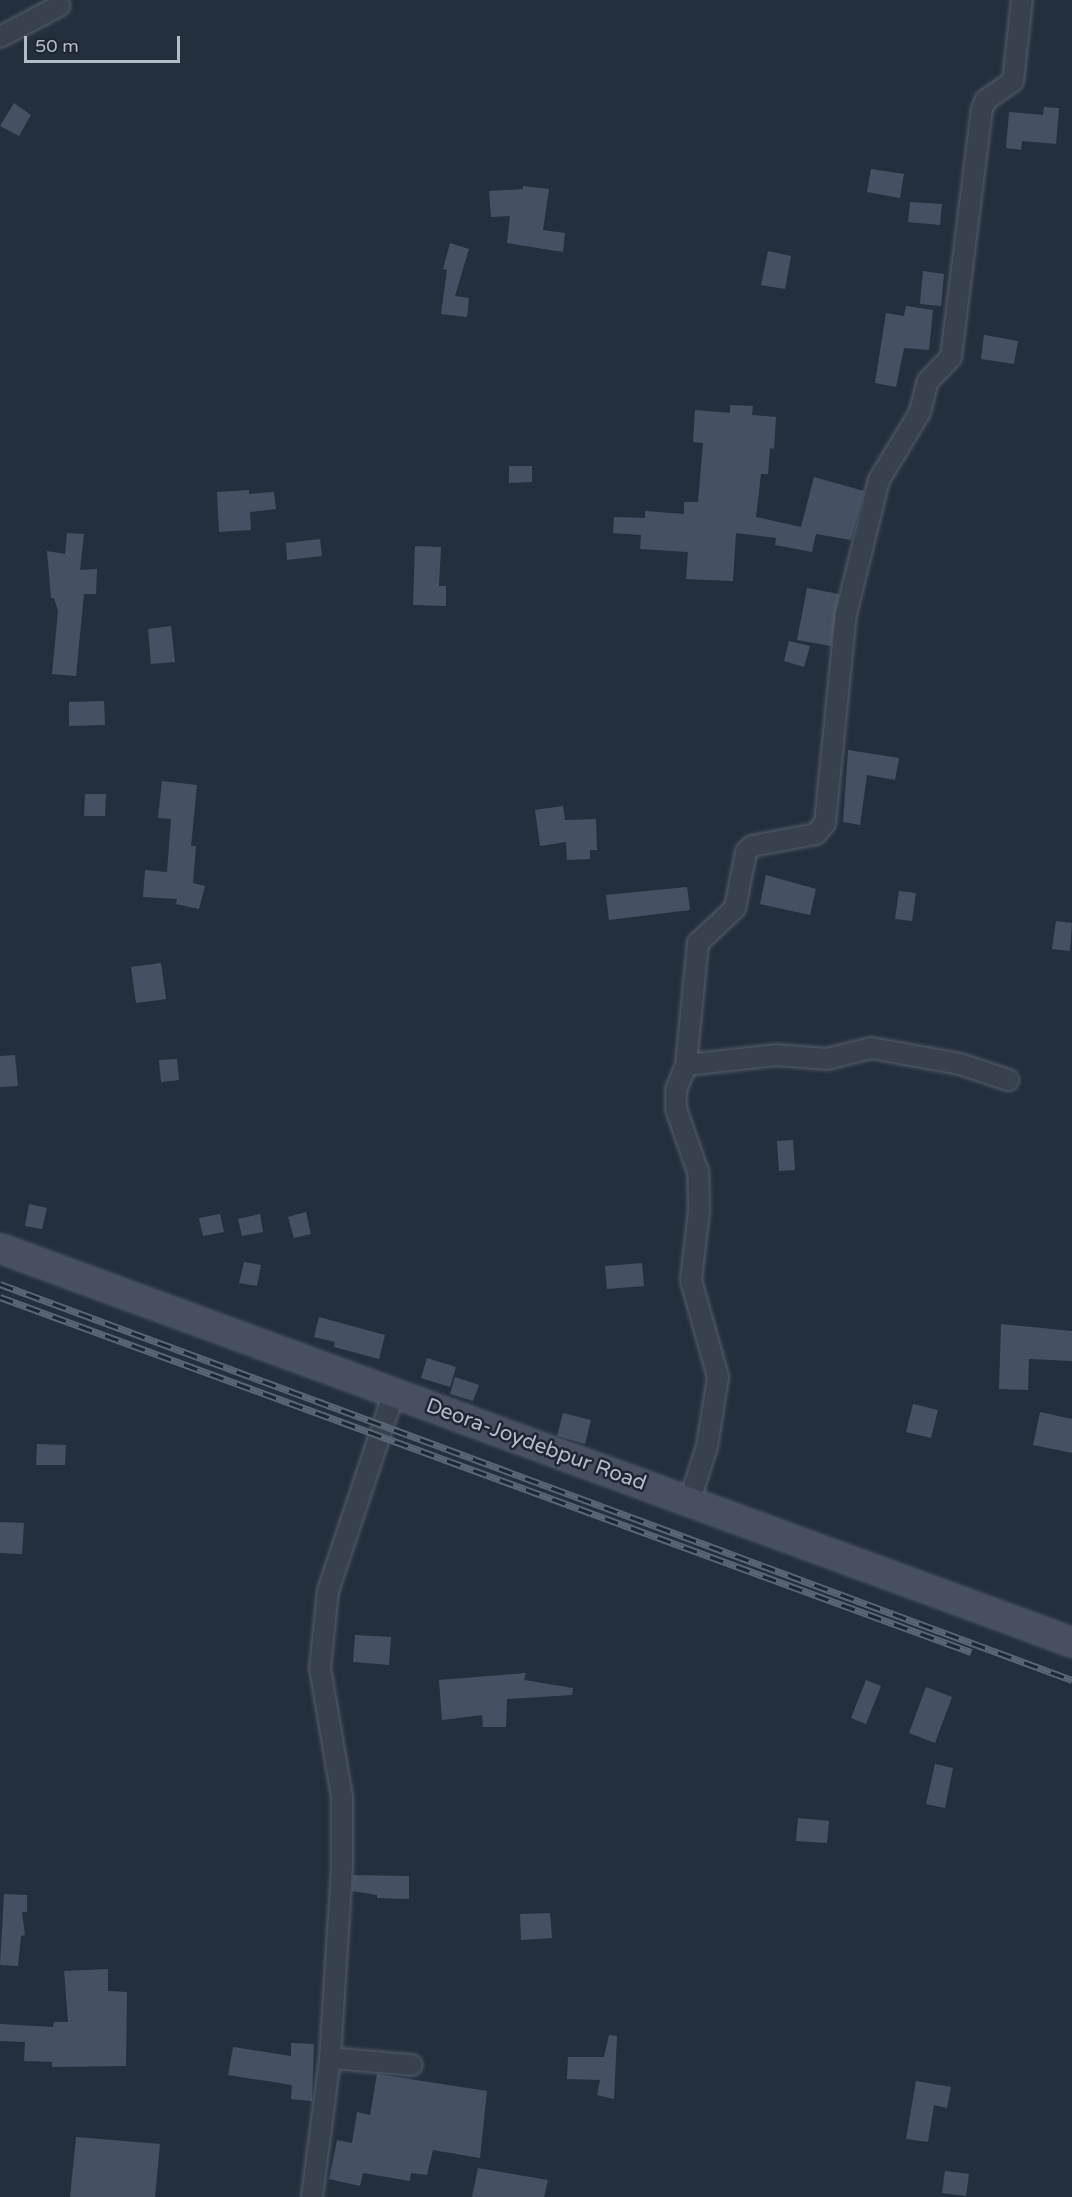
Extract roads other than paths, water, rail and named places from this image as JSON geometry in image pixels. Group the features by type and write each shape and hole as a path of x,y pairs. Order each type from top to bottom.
{"street":[{"path":"690,1500 707,1446 718,1377 690,1271 700,1192 698,1172 676,1109 676,1090 686,1065 698,943 735,908 746,852 759,842 816,834 825,823 846,614 879,480 920,412 928,381 951,357 982,109 986,100 1013,81 1022,0"},
{"path":"0,37 59,6"},
{"path":"686,1065 776,1055 827,1059 871,1048 960,1064 1008,1080"},
{"name":"Deora-Joydebpur Road","path":"0,1248 1072,1642"},
{"path":"312,2197 330,2058 342,1865 342,1797 320,1668 328,1592 393,1393"},
{"path":"330,2058 412,2065"}],"railway":[{"path":"0,1284 1072,1680"},
{"path":"0,1297 971,1652"}]}
